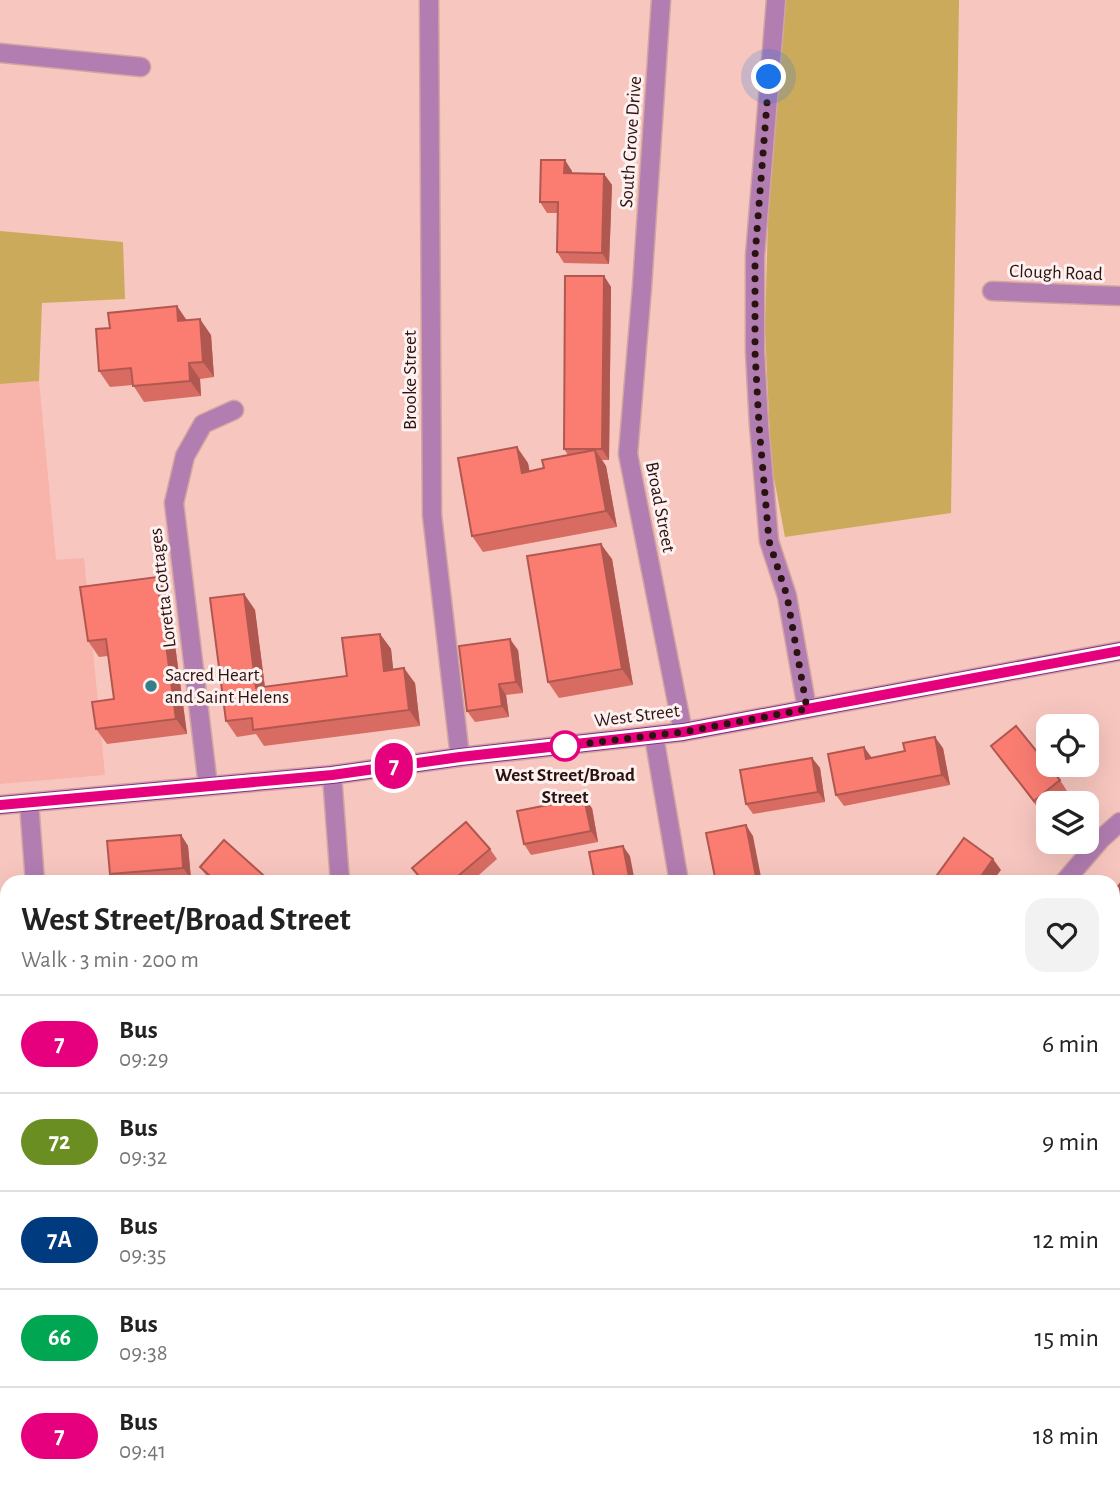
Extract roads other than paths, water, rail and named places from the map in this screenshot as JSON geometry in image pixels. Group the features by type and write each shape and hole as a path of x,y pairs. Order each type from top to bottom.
{"main road":[{"name":"West Street","path":"0,805 332,775 460,757 654,736 1120,652"}],"street":[{"name":"Brooke Street","path":"429,0 432,515 460,757"},
{"name":"South Grove Drive","path":"642,287 661,0"},
{"path":"776,0 755,256 755,352 769,541 787,596 807,709"},
{"path":"0,53 141,67"},
{"name":"Broad Street","path":"642,287 628,454 683,732"},
{"name":"Clough Road","path":"992,292 1120,296"},
{"name":"Loretta Cottages","path":"208,786 174,503 185,456 203,424 234,410"},
{"path":"654,736 678,875"},
{"path":"332,775 339,875"},
{"path":"29,803 34,875"},
{"path":"1070,875 1101,838 1120,822"}],"place":[{"name":"Sacred Heart and Saint Helens","path":"151,686"},
{"name":"West Street/Broad Street","path":"565,746"}]}
